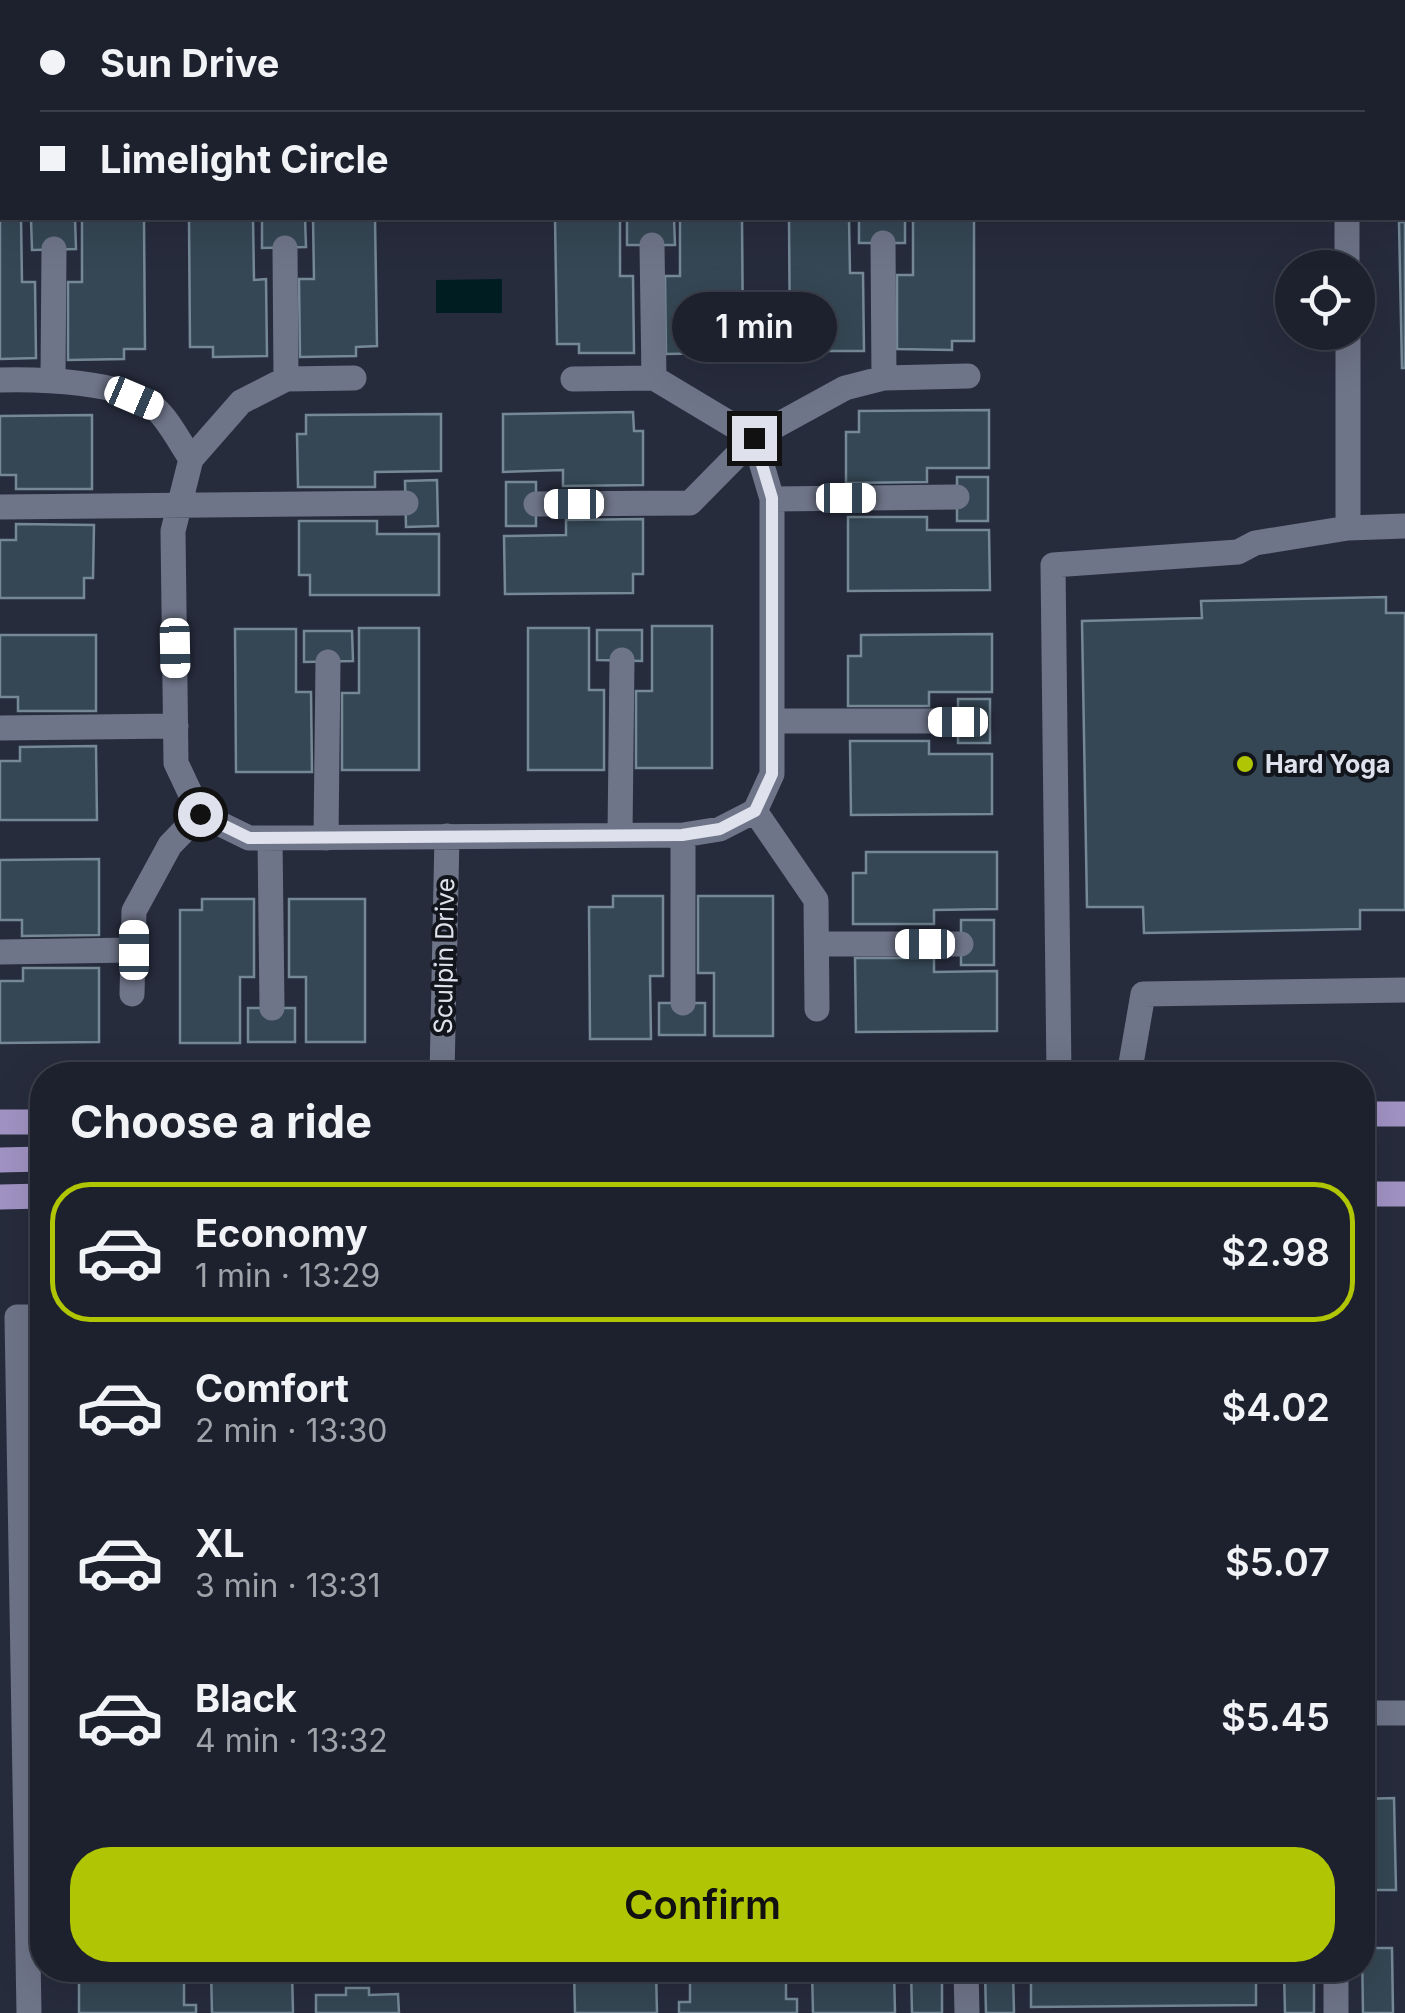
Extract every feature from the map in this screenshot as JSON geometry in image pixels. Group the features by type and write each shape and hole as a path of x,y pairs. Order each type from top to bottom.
{"main road":[{"path":"1375,1114 1405,1114"},
{"path":"0,1122 30,1122"},
{"path":"0,1160 30,1159"},
{"path":"1375,1194 1405,1194"},
{"path":"0,1196 30,1196"}],"street":[{"path":"1347,220 1348,250"},
{"path":"883,244 884,378"},
{"path":"652,245 654,378"},
{"path":"285,248 286,379"},
{"path":"53,378 54,249"},
{"path":"1348,350 1348,528"},
{"path":"536,504 690,503 754,438 845,388 884,378 968,376"},
{"path":"0,380 53,378 114,391 153,406 192,459"},
{"path":"354,378 286,379 242,402 192,459 173,532 176,763 200,814 249,838 682,835 720,829 755,811 772,774 772,498 754,438 654,378 573,379"},
{"path":"772,498 956,498"},
{"path":"0,507 406,503"},
{"path":"1059,1062 1053,566 1238,552 1255,543 1348,528 1405,526"},
{"path":"620,835 622,660"},
{"path":"326,838 328,662"},
{"path":"772,722 958,722"},
{"path":"0,728 176,726"},
{"path":"755,811 816,900 817,1010"},
{"path":"132,994 134,912 170,845 200,814"},
{"path":"682,835 683,1003"},
{"name":"Sculpin Drive","path":"442,1062 447,836"},
{"path":"270,838 272,1008"},
{"path":"817,944 962,944"},
{"path":"0,952 134,950"},
{"path":"1130,1062 1143,994 1405,990"},
{"path":"28,2013 17,1317 30,1316"},
{"path":"1375,1713 1405,1713"},
{"path":"966,1982 966,2013"},
{"path":"1336,1982 1336,2013"}],"shaded area":[{"path":"502,279 502,313 436,313 436,280"}],"building":[{"path":"0,220 21,220 22,282 35,282 36,358 0,359"},
{"path":"31,220 75,220 76,249 32,250"},
{"path":"82,220 144,220 145,349 124,349 124,359 68,360 68,282 82,282"},
{"path":"189,220 253,220 254,280 266,279 267,356 213,357 213,347 190,347"},
{"path":"262,220 305,220 306,247 262,248"},
{"path":"313,220 375,220 377,346 356,347 356,356 300,357 299,279 314,279"},
{"path":"555,220 620,220 620,276 633,276 634,353 579,353 579,344 557,344"},
{"path":"627,220 674,220 675,245 627,245"},
{"path":"680,220 742,220 743,343 722,343 722,353 666,354 665,276 680,276"},
{"path":"789,220 849,220 850,273 863,273 864,351 790,351"},
{"path":"859,220 905,220 905,243 859,243"},
{"path":"913,220 974,220 974,341 952,341 952,350 897,349 897,275 913,275"},
{"path":"1399,222 1405,222 1405,368 1402,368"},
{"path":"989,410 989,468 927,468 927,482 846,483 846,432 859,432 859,411"},
{"path":"633,412 634,431 643,431 643,485 563,486 563,470 503,472 503,414"},
{"path":"441,414 441,471 375,472 375,487 298,487 297,434 306,434 306,415"},
{"path":"92,415 92,489 16,489 16,475 0,475 0,416"},
{"path":"957,477 988,477 988,521 957,521"},
{"path":"437,480 438,526 406,527 405,481"},
{"path":"506,482 536,482 536,526 506,526"},
{"path":"848,517 927,517 927,530 989,530 990,590 848,591"},
{"path":"643,519 643,574 633,574 633,593 505,594 504,536 566,535 566,520"},
{"path":"299,521 377,521 377,534 439,534 439,595 310,595 310,575 299,575"},
{"path":"16,524 94,525 93,578 84,578 84,598 0,598 0,540 16,540"},
{"name":"Hard Yoga","path":"1386,597 1386,613 1405,613 1405,910 1360,910 1360,929 1144,933 1143,907 1087,907 1082,621 1202,618 1201,601"},
{"path":"652,626 712,626 712,768 636,768 636,691 652,691"},
{"path":"359,628 419,628 419,770 342,770 342,693 359,693"},
{"path":"528,628 589,628 589,690 604,690 604,770 528,770"},
{"path":"235,629 296,629 296,692 311,692 312,772 236,772"},
{"path":"597,630 642,630 642,661 597,660"},
{"path":"304,631 352,631 353,661 304,662"},
{"path":"992,634 992,692 929,692 929,706 848,706 848,656 861,656 861,635"},
{"path":"0,635 96,635 96,711 18,711 18,697 0,697"},
{"path":"958,699 990,699 990,743 958,743"},
{"path":"850,741 929,741 929,754 992,754 992,814 851,815"},
{"path":"96,746 97,820 0,820 0,761 20,761 20,747"},
{"path":"866,852 997,852 997,909 934,910 934,924 853,924 853,873 866,873"},
{"path":"99,859 99,935 22,936 22,920 0,920 0,860"},
{"path":"613,896 663,896 663,976 650,976 651,1039 590,1039 589,907 613,907"},
{"path":"698,896 773,896 773,1036 714,1036 714,973 698,973"},
{"path":"202,899 254,899 254,977 240,977 240,1043 180,1043 180,910 202,910"},
{"path":"289,899 365,899 365,1042 306,1042 306,977 289,977"},
{"path":"961,920 994,920 994,965 961,965"},
{"path":"855,958 934,958 934,972 997,971 997,1031 856,1032"},
{"path":"23,968 99,968 99,1042 0,1043 0,981 23,981"},
{"path":"659,1003 705,1003 705,1035 659,1035"},
{"path":"248,1008 295,1008 295,1042 248,1042"},
{"path":"1394,1798 1396,1890 1375,1890 1375,1799"},
{"path":"1375,1948 1392,1948 1393,2013 1363,2013 1363,1982 1375,1982"},
{"path":"79,1982 184,1982 184,2005 196,2005 196,2013 79,2013"},
{"path":"211,1982 292,1982 293,2013 212,2013"},
{"path":"574,1982 656,1982 657,2013 575,2013"},
{"path":"690,1982 786,1982 786,1999 797,1999 797,2013 679,2013 679,2002 690,2002"},
{"path":"812,1982 894,1982 895,2013 813,2013"},
{"path":"911,1982 942,1982 942,2013 912,2013"},
{"path":"985,1982 1013,1982 1014,2013 986,2013"},
{"path":"1031,1982 1256,1982 1256,2005 1031,2007"},
{"path":"1284,1982 1314,1982 1314,2013 1285,2013"},
{"path":"346,1988 369,1988 369,1995 398,1994 399,2013 316,2013 316,1995 346,1995"}],"place":[{"name":"Hard Yoga","path":"1245,764"}],"route":[{"path":"200,814 249,838 326,838 682,835 720,829 755,811 772,774 772,498 754,438"}]}
